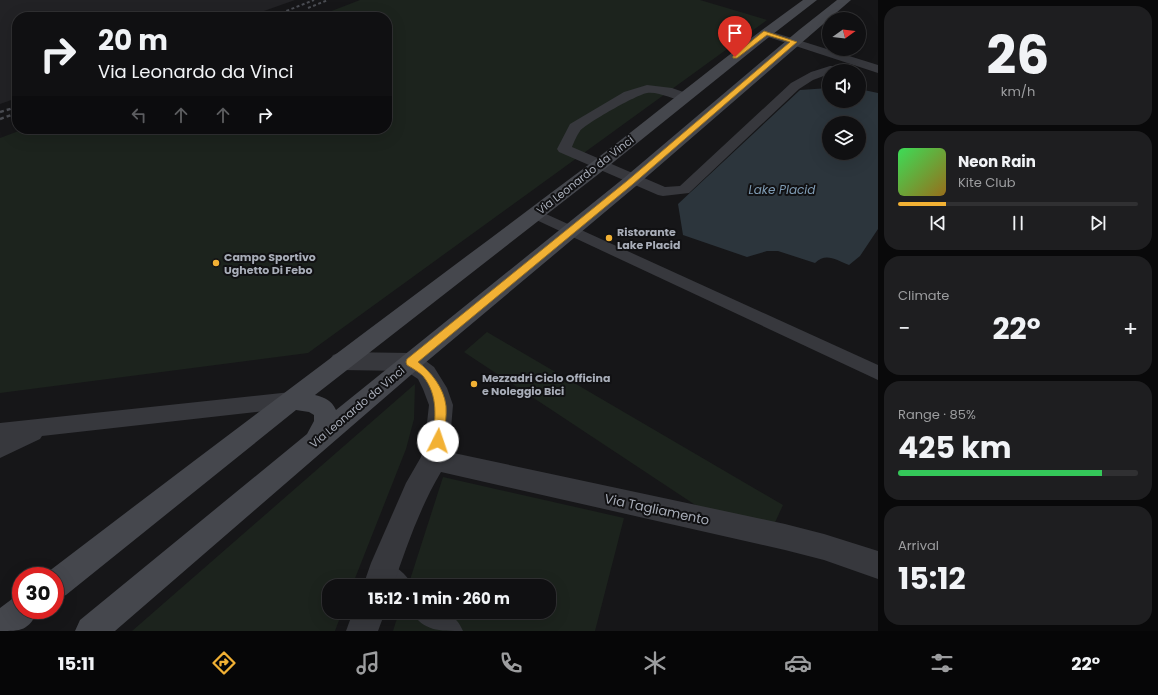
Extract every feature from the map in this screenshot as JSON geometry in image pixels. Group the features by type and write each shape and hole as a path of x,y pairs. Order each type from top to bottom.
{"street":[{"name":"Via Leonardo da Vinci","path":"64,578 341,361 599,165 766,33 811,0"},
{"name":"Via Leonardo da Vinci","path":"90,631 316,441 571,231 845,0"},
{"path":"682,100 710,114"},
{"path":"341,361 411,362 426,373 435,388 441,405 438,441 434,460 420,483 388,579"},
{"path":"291,400 313,402 322,407 326,412 327,422 316,441"},
{"name":"Via Tagliamento","path":"434,460 785,537 824,547 878,565"},
{"path":"0,628 12,619"},
{"path":"362,631 366,619"}],"lane":[{"path":"766,33 878,69"},
{"path":"682,100 668,91 647,89 628,95 575,127 564,149 663,192 684,190 795,86 813,74 822,72"},
{"path":"866,74 878,78"},
{"path":"534,214 878,373"},
{"path":"0,431 291,400"},
{"path":"0,449 15,440 47,427"},
{"path":"432,619 450,631"}],"shaded area":[{"path":"0,0 295,0 261,12 12,12 12,100 0,104"},
{"name":"Campo Sportivo Ughetto Di Febo","path":"360,0 700,0 767,20 308,353 0,393 0,138 12,134 392,134 392,12 329,12"},
{"path":"487,332 783,505 772,529 715,518 464,352"},
{"path":"415,384 414,419 406,449 355,579 322,579 322,619 339,619 335,631 132,631"},
{"path":"443,477 624,518 595,631 393,631 397,619 556,619 556,579 410,579"}],"water":[{"name":"Lake Placid","path":"822,88 822,108 866,108 866,90 878,93 878,229 860,256 849,265 827,257 815,263 778,251 767,251 747,257 683,235 678,204 800,90"}],"railway":[{"path":"284,12 314,0"},
{"path":"308,8 328,0"},
{"path":"0,112 12,108"},
{"path":"0,119 12,115"}],"place":[{"name":"Ristorante Lake Placid","path":"609,238"},
{"name":"Campo Sportivo Ughetto Di Febo","path":"216,263"},
{"name":"Mezzadri Ciclo Officina e Noleggio Bici","path":"474,384"}],"route":[{"path":"438,441 441,405 435,388 426,373 411,362 630,182 794,42 766,33 735,57"}]}
